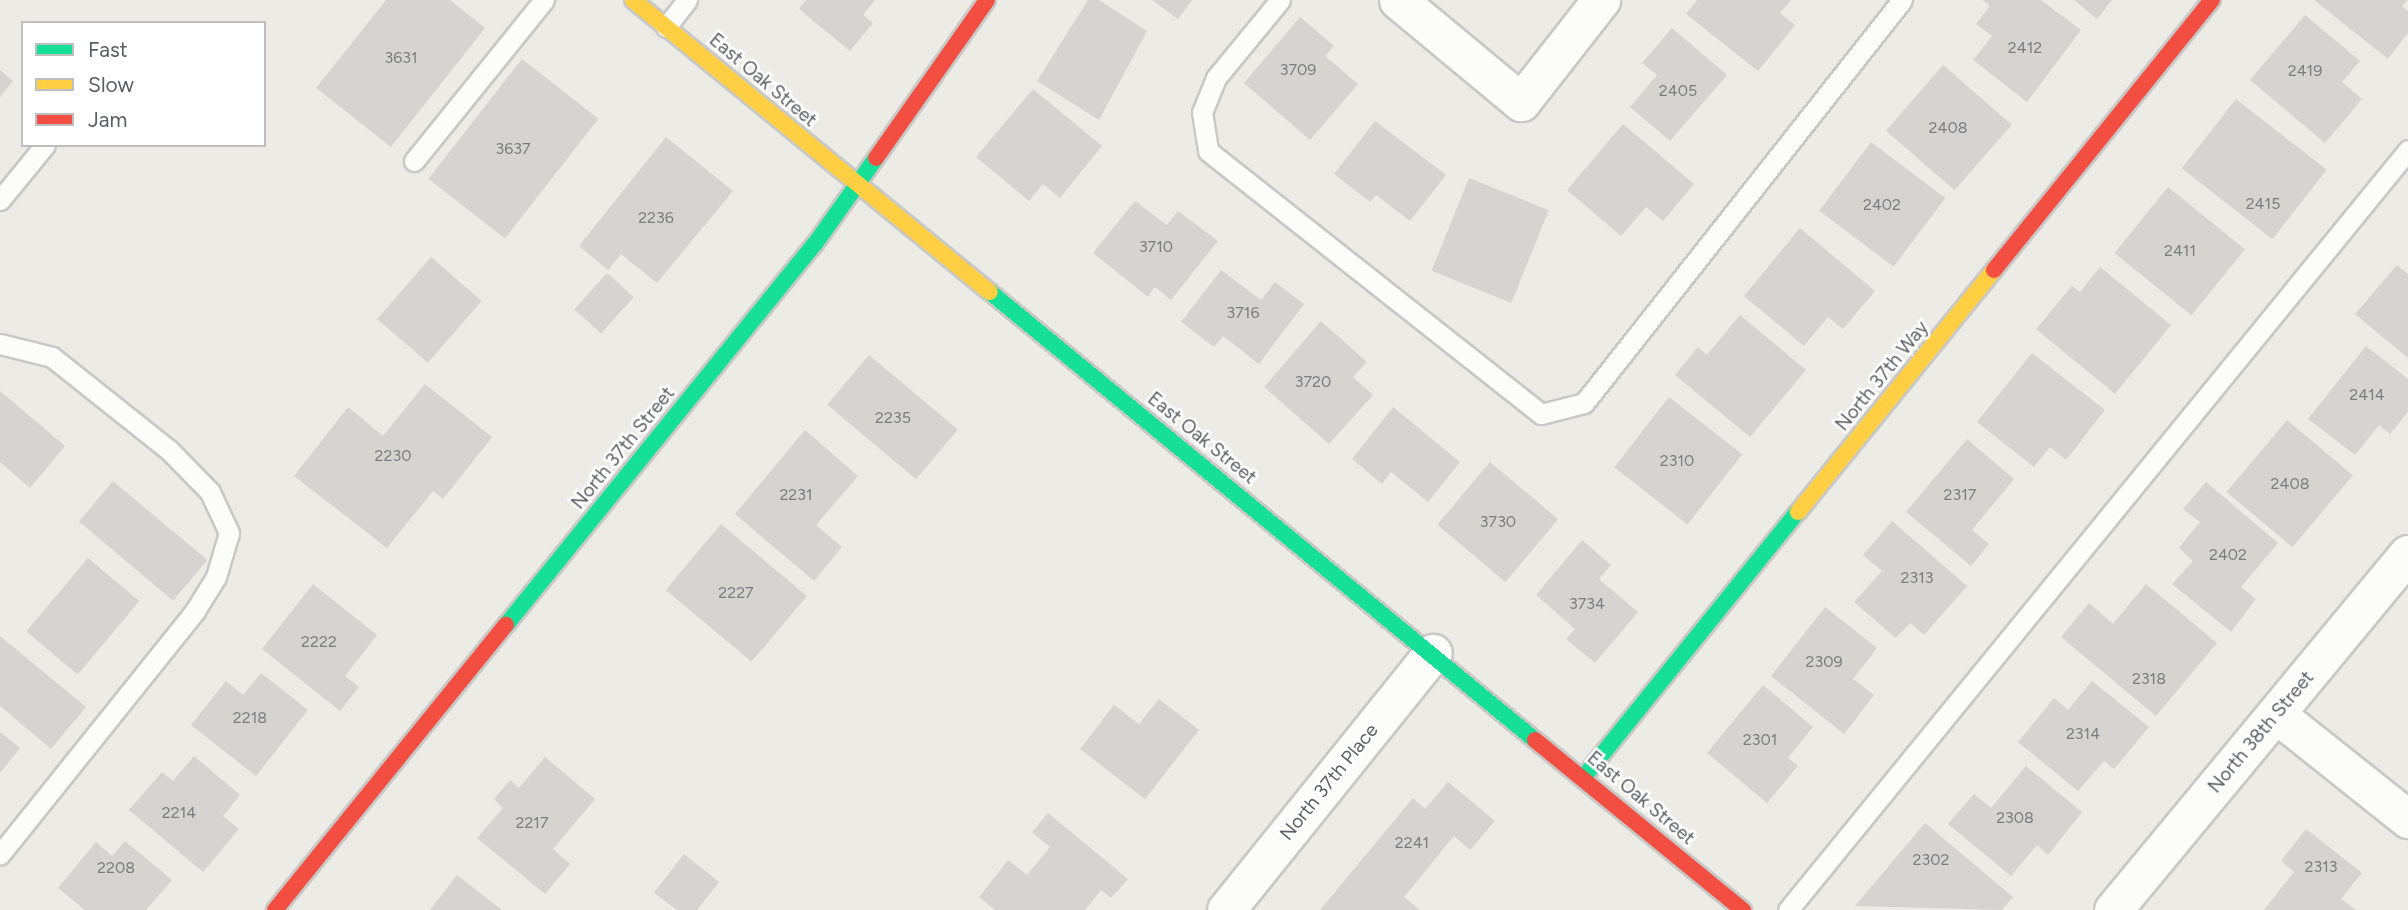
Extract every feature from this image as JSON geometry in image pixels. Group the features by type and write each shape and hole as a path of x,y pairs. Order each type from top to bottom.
{"street":[{"name":"East Oak Street","path":"633,0 1433,653 1743,910"},
{"name":"North 37th Street","path":"275,910 815,244 988,0"},
{"path":"1398,0 1521,102 1601,0"},
{"name":"North 37th Way","path":"1584,778 2212,0"},
{"name":"North 38th Street","path":"2113,910 2408,554"},
{"name":"North 37th Place","path":"1226,910 1433,653"},
{"path":"2276,715 2408,819"}],"lane":[{"path":"414,161 544,0"},
{"path":"666,27 687,0"},
{"path":"1280,0 1216,78 1202,112 1208,151 1541,414 1584,403 1902,0"},
{"path":"0,200 43,147"},
{"path":"1788,910 2408,150"},
{"path":"0,344 52,357 169,450 210,492 229,533 222,565 195,611 0,854"}],"building":[{"path":"386,0 450,0 485,28 391,147 316,88"},
{"path":"806,0 875,0 863,15 873,23 850,51 799,9"},
{"path":"1088,0 1099,0 1147,31 1099,120 1037,81"},
{"path":"1152,0 1192,0 1178,19"},
{"path":"1697,0 1791,0 1780,13 1795,25 1758,71 1686,14"},
{"path":"1983,0 2041,0 2081,30 2027,102 1973,60 1992,36 1976,24 1990,6"},
{"path":"2074,0 2112,0 2097,19"},
{"path":"2314,0 2407,0 2402,6 2408,11 2408,33 2388,59"},
{"path":"2305,15 2360,61 2342,82 2362,99 2325,143 2250,80"},
{"path":"1300,17 1334,46 1325,56 1358,84 1310,140 1244,83"},
{"path":"1672,28 1727,75 1670,141 1630,107 1657,75 1642,63"},
{"path":"522,59 598,119 505,238 428,179"},
{"path":"1943,65 2012,125 1955,190 1886,131"},
{"path":"0,70 13,81 0,97"},
{"path":"1033,89 1102,146 1060,198 1043,184 1029,201 976,157"},
{"path":"2236,99 2327,170 2272,239 2182,168"},
{"path":"1375,121 1446,175 1410,221 1376,195 1370,202 1334,174"},
{"path":"1623,124 1694,184 1663,221 1646,207 1621,236 1567,190"},
{"path":"666,137 733,191 657,283 621,254 608,270 579,246"},
{"path":"1871,142 1945,198 1894,267 1819,211"},
{"path":"1469,178 1549,210 1511,303 1432,271"},
{"path":"2168,187 2245,249 2191,315 2115,253"},
{"path":"1135,201 1167,225 1178,211 1218,241 1171,300 1155,287 1148,297 1093,253"},
{"path":"1800,228 1875,291 1843,329 1828,317 1804,346 1744,296"},
{"path":"431,257 482,301 428,363 377,319"},
{"path":"2397,265 2408,274 2408,358 2355,314"},
{"path":"2100,267 2171,325 2115,394 2036,329 2072,286 2080,292"},
{"path":"1221,270 1261,300 1275,282 1304,304 1259,364 1223,336 1214,347 1181,322"},
{"path":"607,273 634,297 601,334 574,309"},
{"path":"1740,315 1806,370 1750,437 1675,375 1698,347 1707,355"},
{"path":"1321,321 1367,362 1353,377 1373,395 1329,444 1264,387"},
{"path":"2366,346 2408,379 2408,412 2390,434 2379,425 2355,455 2308,419"},
{"path":"2032,353 2105,410 2066,460 2050,447 2034,467 1977,422"},
{"path":"869,355 958,430 916,479 827,405"},
{"path":"425,384 492,437 443,499 433,491 387,548 294,476 348,407 383,436"},
{"path":"0,391 65,446 30,488 0,462"},
{"path":"1669,397 1742,454 1687,524 1614,467"},
{"path":"1393,407 1460,462 1428,502 1391,472 1382,484 1352,459"},
{"path":"2287,420 2353,475 2292,547 2227,492"},
{"path":"805,430 858,476 816,525 842,547 814,581 735,514"},
{"path":"1967,439 2014,479 1972,530 1989,544 1971,566 1906,512"},
{"path":"1490,462 1558,519 1505,582 1437,525"},
{"path":"113,481 207,560 173,601 79,522"},
{"path":"2206,482 2278,543 2241,587 2256,599 2231,632 2172,584 2193,561 2179,548 2200,522 2183,509"},
{"path":"1892,521 1967,586 1924,635 1910,623 1896,638 1854,602 1882,571 1863,555"},
{"path":"721,524 807,596 752,662 666,590"},
{"path":"1582,540 1611,565 1599,579 1638,612 1595,663 1566,639 1575,629 1536,595"},
{"path":"88,558 139,601 78,675 26,632"},
{"path":"313,584 377,635 345,676 359,687 340,711 262,649"},
{"path":"2146,584 2217,643 2156,716 2061,637 2089,603 2113,624"},
{"path":"1825,607 1877,648 1853,679 1874,695 1844,734 1771,676"},
{"path":"0,636 86,707 51,749 0,706"},
{"path":"261,673 308,710 256,776 191,725 226,681 243,695"},
{"path":"2092,681 2149,727 2114,769 2104,761 2078,791 2018,742 2054,698 2068,710"},
{"path":"1763,685 1813,727 1788,758 1798,766 1767,803 1707,753"},
{"path":"1159,699 1199,730 1145,799 1080,749 1114,705 1139,724"},
{"path":"0,732 20,748 0,773"},
{"path":"194,756 240,795 223,816 239,829 203,872 129,810 162,772 173,781"},
{"path":"545,757 595,799 553,849 570,864 545,894 477,838 503,808 494,799 510,780 519,788"},
{"path":"2026,766 2082,812 2048,855 2037,845 2011,876 1948,824 1974,794 1991,808"},
{"path":"1448,782 1495,821 1470,850 1454,836 1404,897 1420,910 1320,910 1413,798 1425,809"},
{"path":"1048,813 1128,879 1111,898 1101,890 1085,910 995,910 979,897 1008,860 1027,875 1050,847 1032,832"},
{"path":"1925,823 2013,897 2002,910 1855,906"},
{"path":"2306,829 2362,873 2341,899 2356,910 2264,910 2294,872 2281,861"},
{"path":"125,841 172,880 146,910 85,910 58,888 96,842 112,856"},
{"path":"684,854 719,882 697,910 677,910 654,893"},
{"path":"457,875 502,910 430,910"}],"traffic: fast":[{"path":"506,625 815,244 876,158"},
{"path":"990,292 1535,740"},
{"path":"1583,778 1798,512"}],"traffic: slow":[{"path":"633,0 990,292"},
{"path":"1798,512 1994,270"}],"traffic: jam":[{"path":"876,158 987,0"},
{"path":"1994,270 2212,0"},
{"path":"275,910 506,625"},
{"path":"1535,740 1743,910"}]}
